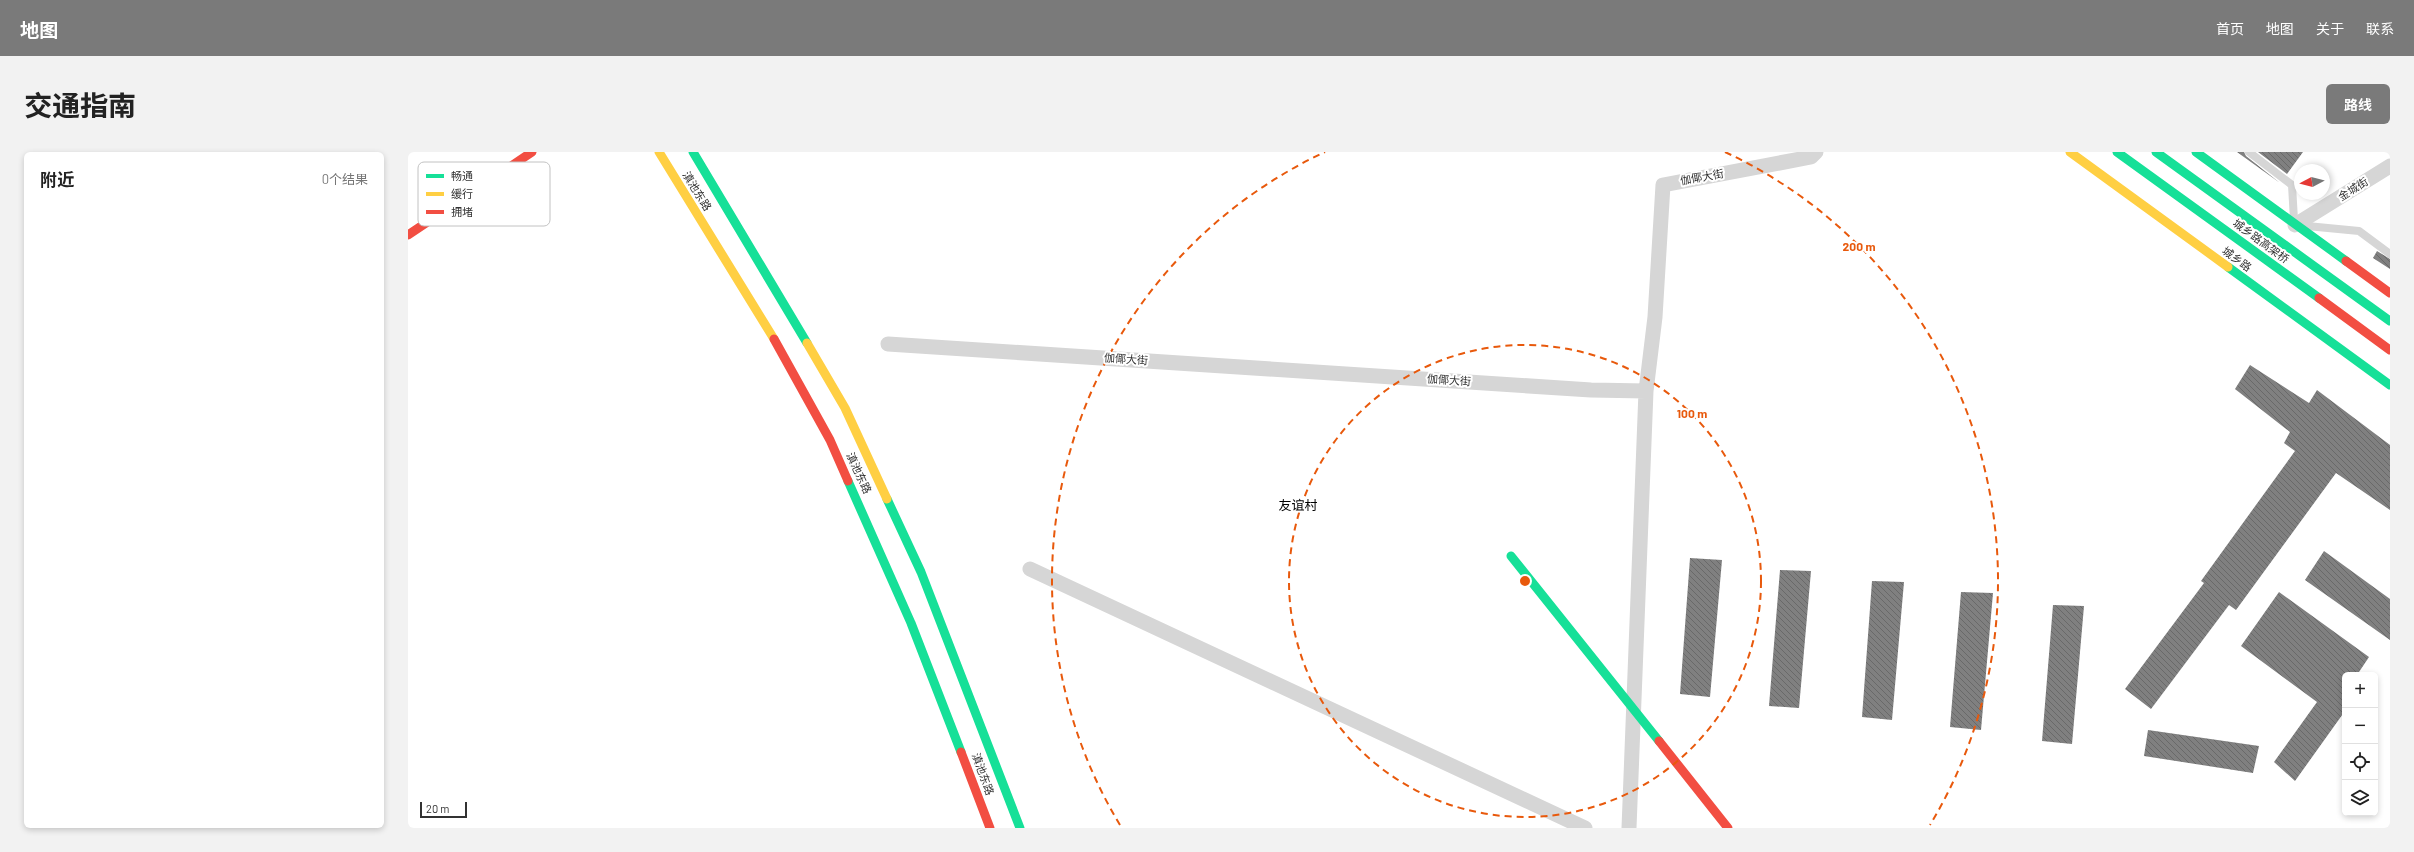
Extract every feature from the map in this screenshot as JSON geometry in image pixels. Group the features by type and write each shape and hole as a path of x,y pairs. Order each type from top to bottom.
{"main road":[{"path":"517,162 532,152"},
{"name":"滇池东路","path":"659,152 778,346 830,440 911,623 990,828"},
{"name":"滇池东路","path":"692,152 845,408 921,572 1020,828"},
{"name":"城乡路","path":"2070,152 2390,385"},
{"name":"城乡路高架桥","path":"2118,152 2390,350"},
{"name":"城乡路高架桥","path":"2156,152 2390,321"},
{"path":"2196,152 2390,293"},
{"path":"408,235 421,226"},
{"path":"1511,556 1728,828"}],"street":[{"name":"伽倻大街","path":"888,344 1591,390 1646,391 1655,317 1663,185 1811,157 1816,152"},
{"name":"金城街","path":"2295,225 2390,166"},
{"path":"1629,828 1646,391"},
{"path":"1030,569 1585,828"}],"lane":[{"path":"2249,152 2292,185 2295,225 2359,231 2390,254"}],"building":[{"path":"2237,152 2244,152 2246,156 2280,183"},
{"path":"2258,152 2303,152 2287,174"},
{"path":"2377,251 2390,259 2390,269 2373,258"},
{"path":"2250,365 2309,403 2317,390 2390,445 2390,510 2336,473 2236,610 2229,605 2151,709 2125,689 2204,583 2201,581 2295,451 2284,443 2290,432 2235,389"},
{"path":"2324,551 2390,599 2390,640 2305,580"},
{"path":"1690,558 1722,560 1710,697 1680,694"},
{"path":"1780,570 1811,571 1799,708 1769,706"},
{"path":"1872,581 1904,582 1892,720 1862,717"},
{"path":"1961,592 1993,593 1981,730 1950,727"},
{"path":"2279,592 2369,657 2359,672 2342,672 2342,715 2295,781 2274,762 2317,702 2241,646"},
{"path":"2053,605 2084,606 2072,744 2042,741"},
{"path":"2148,730 2259,746 2253,773 2144,756"}],"traffic: fast":[{"path":"693,152 807,343"},
{"path":"2117,152 2319,298"},
{"path":"2156,152 2390,321"},
{"path":"2196,152 2346,261"},
{"path":"2228,267 2390,385"},
{"path":"848,481 911,623 961,752"},
{"path":"887,499 921,572 1020,828"},
{"path":"1511,556 1659,741"}],"traffic: slow":[{"path":"659,152 774,339"},
{"path":"2070,152 2228,267"},
{"path":"807,343 845,408 887,499"}],"traffic: jam":[{"path":"517,162 532,152"},
{"path":"408,235 421,226"},
{"path":"2346,261 2390,293"},
{"path":"2319,298 2390,350"},
{"path":"774,339 830,440 848,481"},
{"path":"1659,741 1728,828"},
{"path":"961,752 990,828"}],"district":[{"name":"友谊村","path":"1298,505"}]}
